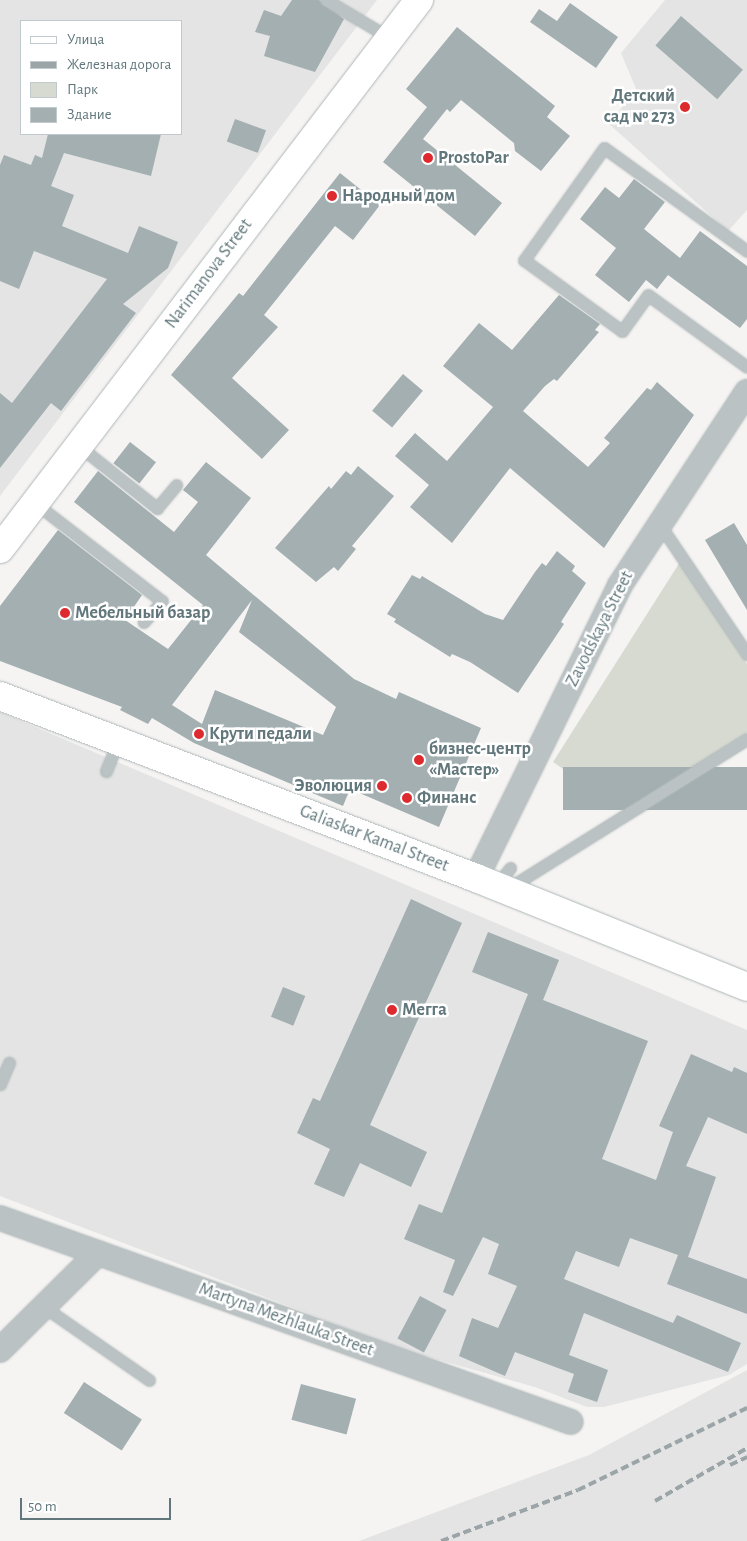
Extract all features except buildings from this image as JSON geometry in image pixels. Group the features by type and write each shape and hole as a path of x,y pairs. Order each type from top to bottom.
{"street":[{"name":"Narimanova Street","path":"0,549 419,0"},
{"name":"Zavodskaya Street","path":"497,881 620,584 747,392"},
{"name":"Galiaskar Kamal Street","path":"0,696 497,881 744,982"},
{"name":"Martyna Mezhlauka Street","path":"0,1218 572,1422"},
{"path":"0,1350 98,1252"}],"lane":[{"path":"326,0 390,38"},
{"path":"747,251 604,148 524,260 622,330 648,295 747,367"},
{"path":"78,446 157,508 176,485"},
{"path":"35,503 162,600 144,622"},
{"path":"660,524 747,654"},
{"path":"497,881 747,739"},
{"path":"106,771 118,741"},
{"path":"0,1084 9,1063"},
{"path":"44,1307 149,1380"}],"shaded area":[{"path":"0,0 377,0 0,496"},
{"name":"Детский сад № 273","path":"665,0 747,0 747,210 728,231 608,123 637,91 621,53"},
{"path":"0,712 747,1030 747,1364 729,1375 604,1407 587,1407 535,1387 407,1351 0,1196"},
{"path":"747,1370 747,1541 359,1541 589,1455"}],"green space":[{"path":"680,562 747,664 747,733 625,812 553,762"}],"railway":[{"path":"441,1541 578,1490 747,1408"},
{"path":"655,1501 747,1448"},
{"path":"730,1465 747,1457"}],"place":[{"name":"Детский сад № 273","path":"685,107"},
{"name":"ProstoPar","path":"428,158"},
{"name":"Народный дом","path":"332,196"},
{"name":"Мебельный базар","path":"65,613"},
{"name":"Крути педали","path":"199,734"},
{"name":"бизнес-центр «Мастер»","path":"419,760"},
{"name":"Эволюция","path":"382,786"},
{"name":"Финанс","path":"407,798"},
{"name":"Мегга","path":"392,1010"}]}
